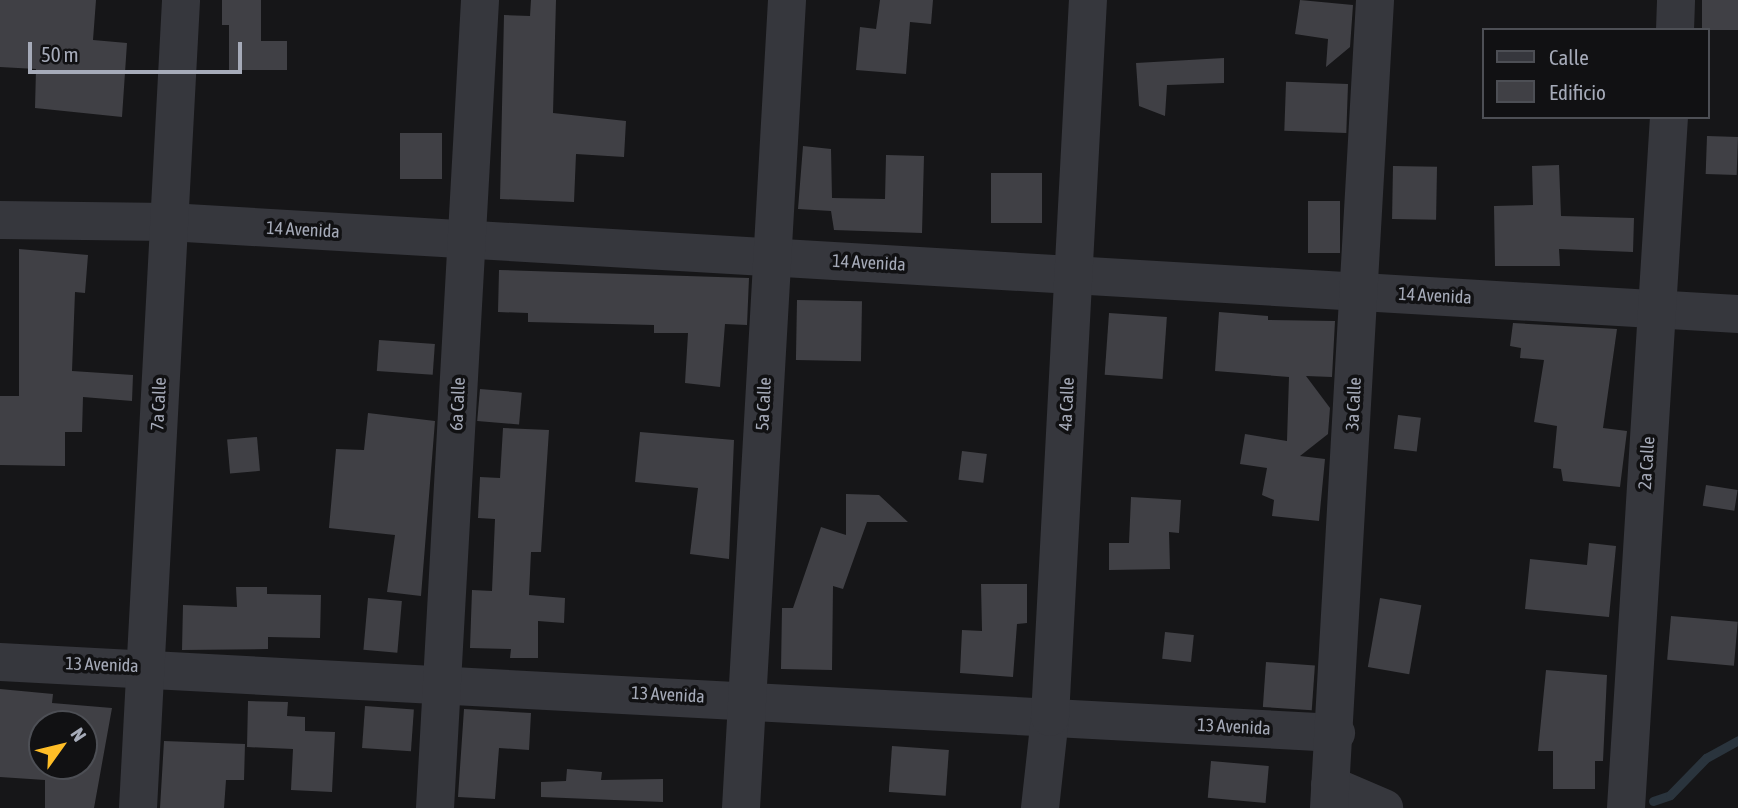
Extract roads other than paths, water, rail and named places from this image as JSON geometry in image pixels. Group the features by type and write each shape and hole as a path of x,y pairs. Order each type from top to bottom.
{"street":[{"name":"7a Calle","path":"138,808 181,0"},
{"name":"6a Calle","path":"435,808 480,0"},
{"name":"5a Calle","path":"741,808 787,0"},
{"name":"4a Calle","path":"1040,808 1050,717 1088,0"},
{"name":"3a Calle","path":"1329,797 1336,733 1375,0"},
{"path":"1675,28 1676,0"},
{"name":"2a Calle","path":"1626,808 1669,119"},
{"name":"14 Avenida","path":"0,220 169,222 1738,314"},
{"name":"13 Avenida","path":"0,662 145,666 1336,733"},
{"path":"1329,797 1384,808"}],"waterway":[{"path":"1653,801 1670,795 1706,758 1738,740"}]}
